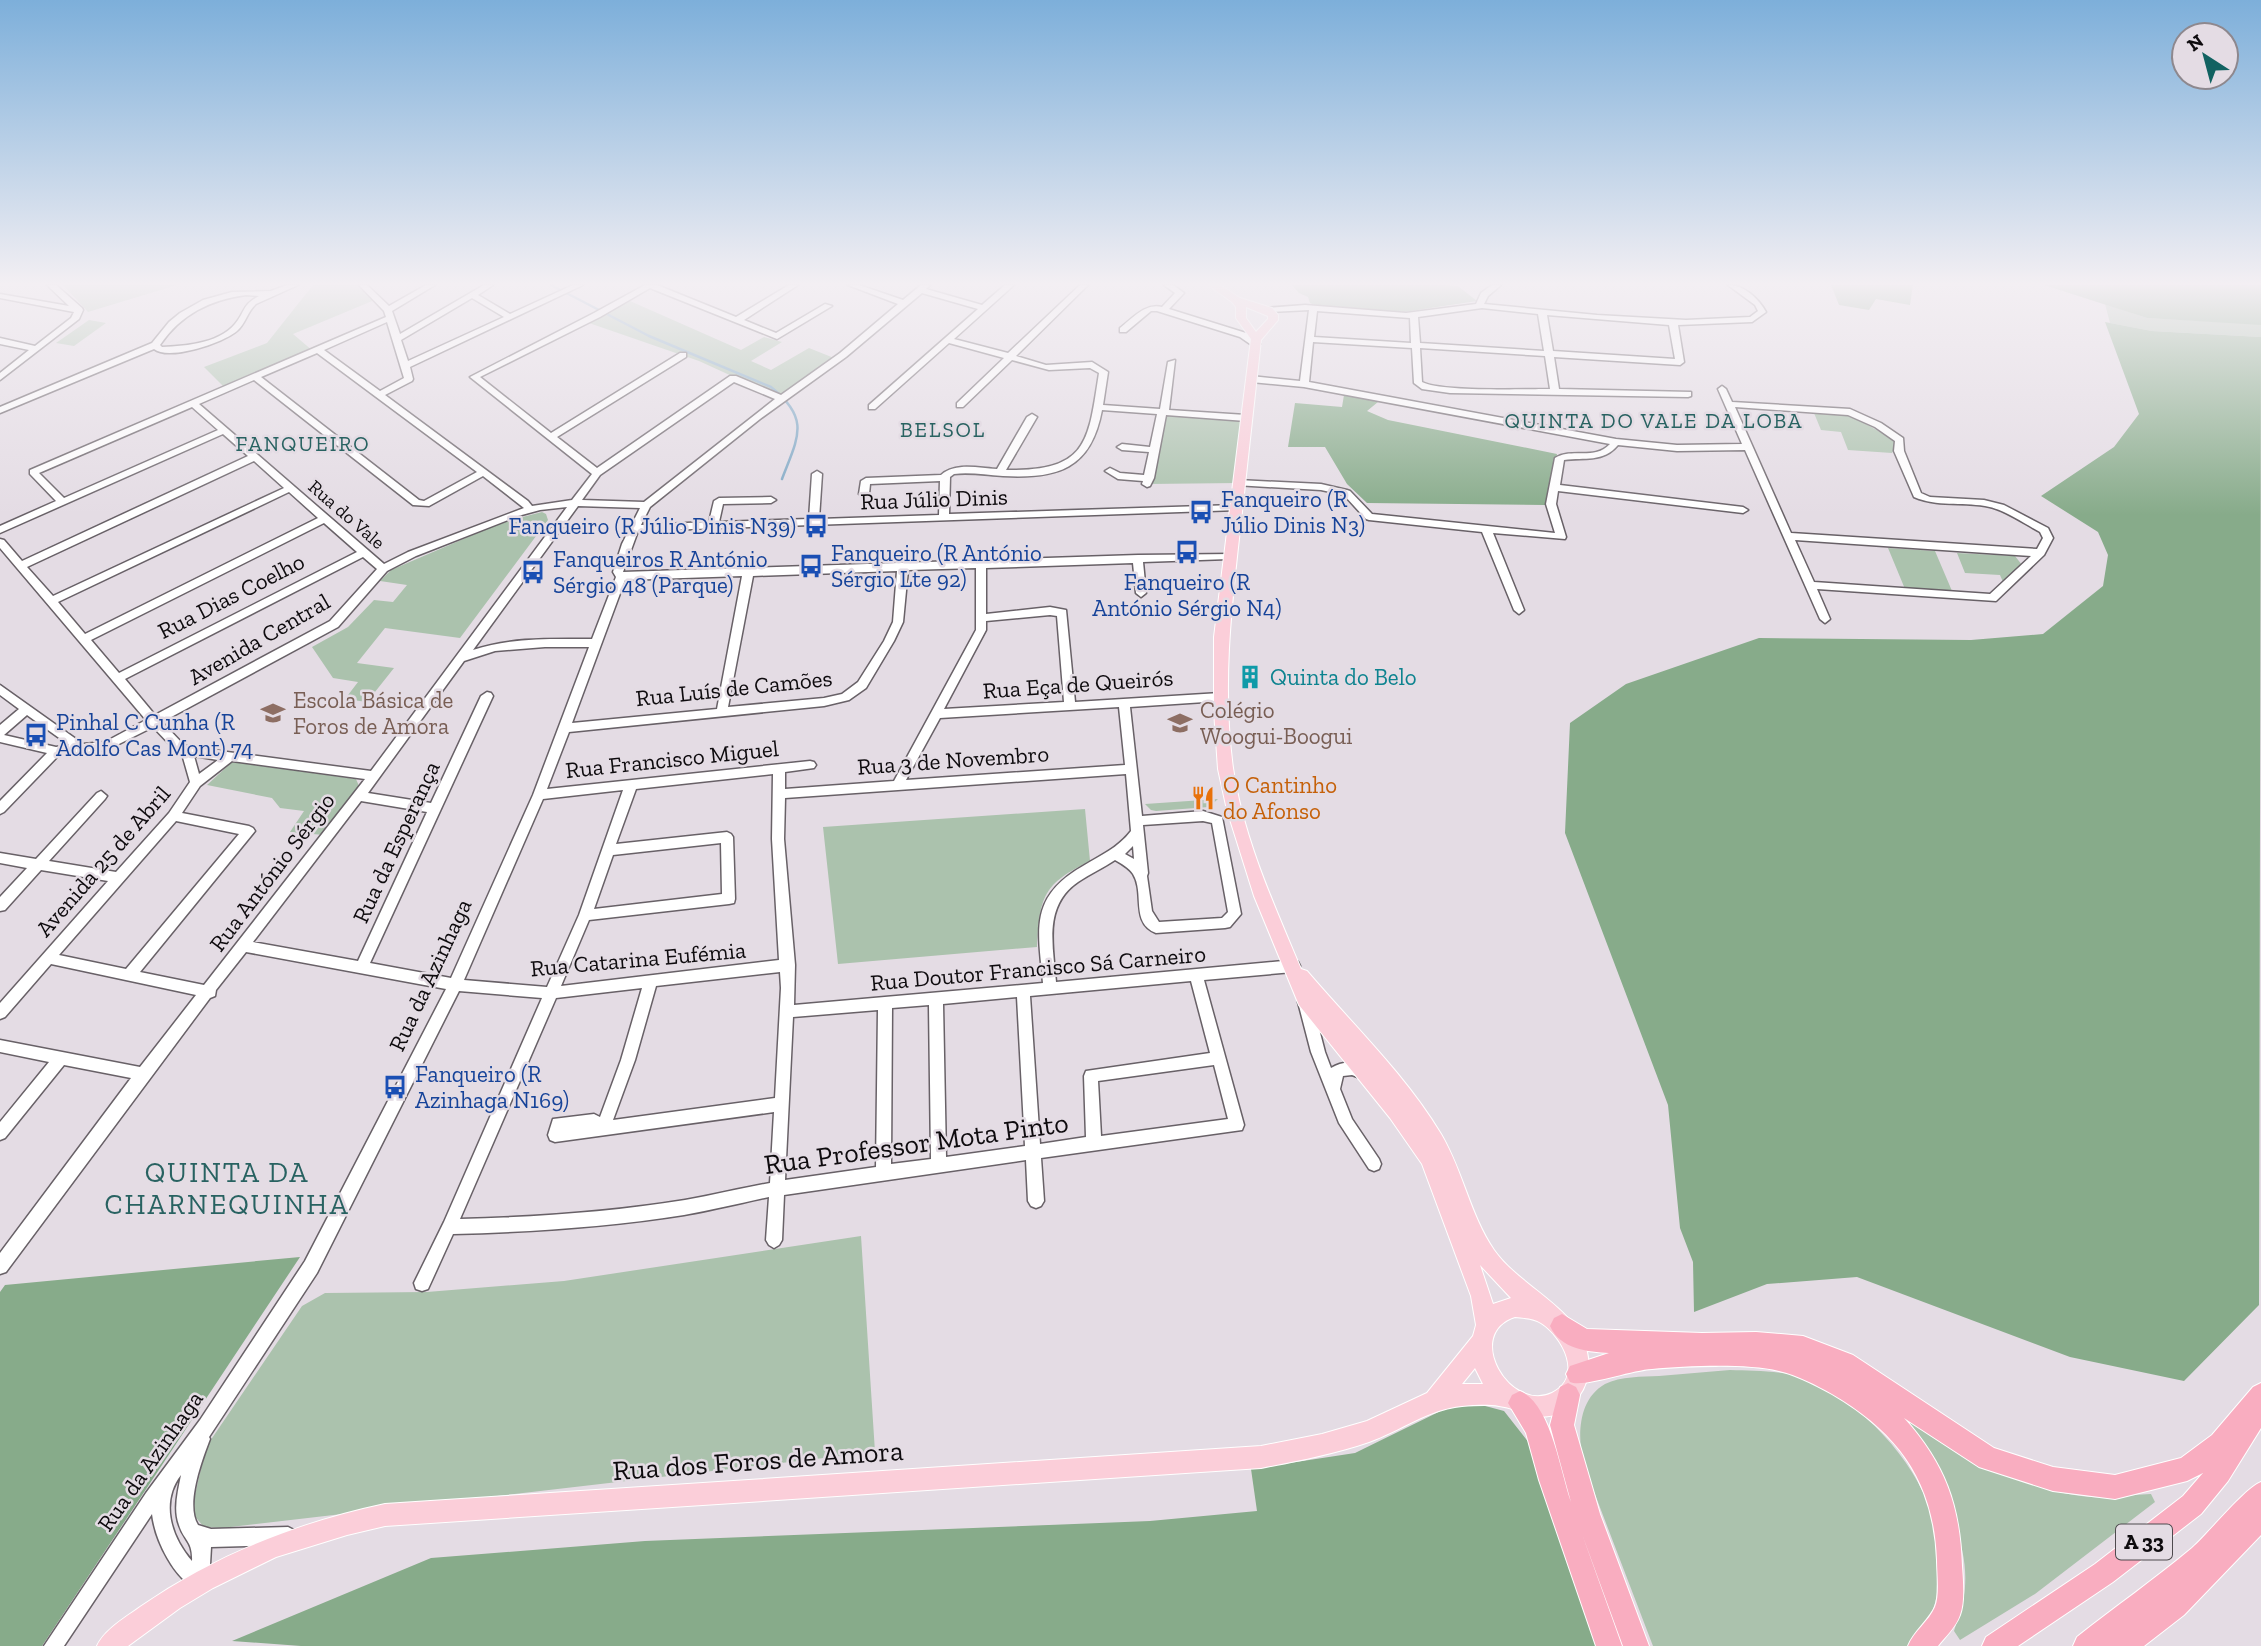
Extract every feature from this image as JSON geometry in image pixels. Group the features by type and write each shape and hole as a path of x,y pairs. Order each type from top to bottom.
{"highway":[{"path":"1562,1326 1584,1340 1702,1345 1756,1343 1803,1349 1845,1363 1945,1432 1989,1458 2053,1479 2115,1487 2187,1469 2221,1444 2261,1395"},
{"path":"1636,1646 1587,1514 1562,1425 1573,1384 1617,1362 1651,1357 1734,1356 1779,1359 1827,1378 1869,1402 1897,1428 1920,1457 1939,1495 1948,1526 1950,1576 1948,1612 1921,1646"},
{"path":"1513,1399 1537,1428 1551,1480 1609,1646"},
{"name":"A 33","path":"1995,1646 2104,1573 2192,1504 2240,1442 2261,1404"},
{"name":"A 33","path":"2085,1646 2200,1556 2248,1511 2261,1494"},
{"path":"2122,1646 2175,1606 2261,1517"}],"main road":[{"path":"1250,362 1251,379 1221,637 1220,697 1226,769 1235,810 1262,896 1305,1000 1413,1133 1429,1159 1481,1296 1482,1360 1489,1376 1513,1399"},
{"path":"1293,967 1414,1109 1440,1150 1486,1256 1508,1282 1562,1326 1572,1340 1577,1357 1573,1384 1546,1406 1513,1399 1461,1395 1435,1401"},
{"path":"1435,1401 1498,1312 1514,1306 1542,1311"},
{"name":"Rua dos Foros de Amora","path":"109,1646 200,1582 261,1550 346,1522 423,1511 1261,1457 1322,1446 1370,1431 1435,1401"}],"street":[{"path":"0,377 20,362"},
{"path":"0,410 115,362"},
{"path":"62,502 33,472 288,362"},
{"path":"336,362 525,503 529,509"},
{"path":"380,394 409,379 404,362"},
{"path":"405,366 414,362"},
{"path":"504,362 474,377 597,473"},
{"path":"551,437 672,362"},
{"path":"646,505 834,362"},
{"path":"872,407 923,362"},
{"path":"960,405 1004,362"},
{"path":"944,518 947,473 956,470 1029,474 1054,470 1080,458 1088,444 1103,370 1087,365 1046,366 1026,362"},
{"path":"1110,471 1118,476 1148,481 1166,408 1172,362"},
{"path":"1304,384 1307,362"},
{"path":"1416,362 1418,383 1425,387 1450,390 1688,394"},
{"path":"1549,362 1555,391"},
{"path":"255,376 393,486 421,505 484,472"},
{"path":"577,503 597,473 733,378 782,399"},
{"path":"1251,379 1304,384 1616,442 1677,448 1747,447"},
{"path":"1722,389 1825,619"},
{"path":"0,402 23,400"},
{"name":"Rua do Vale","path":"193,403 383,569"},
{"path":"1728,404 1855,414 1900,440 1899,451 1917,495 1929,500 1984,503 2001,507 2044,530 2048,538 2040,552 1992,598 1810,586"},
{"path":"1097,407 1246,418"},
{"path":"1000,473 1031,416"},
{"path":"0,530 225,430"},
{"path":"1238,483 1321,487 1347,493 1369,517 1561,537 1551,505 1559,461 1562,457 1598,456 1609,451 1616,442"},
{"path":"1122,447 1155,450"},
{"path":"21,566 255,457"},
{"path":"814,522 817,474"},
{"path":"864,494 866,481 945,478"},
{"path":"1554,487 1743,510"},
{"path":"52,601 290,488"},
{"path":"713,526 719,501 771,500"},
{"name":"Avenida Central","path":"0,738 56,751 82,750 114,743 334,624 383,569 433,545 529,509 577,503 646,505"},
{"name":"Rua António Sérgio","path":"0,1266 143,1074 210,992 359,796 577,503"},
{"name":"Rua da Azinhaga","path":"53,1646 171,1472 206,1426 312,1267 455,985 539,795 621,577 618,572 634,528 646,505"},
{"name":"Rua Júlio Dinis","path":"634,528 1235,508"},
{"path":"84,639 325,518"},
{"path":"1486,529 1519,610"},
{"path":"1788,536 2040,552"},
{"path":"1,545 179,747 187,751 374,776"},
{"name":"Rua Dias Coelho","path":"118,678 364,552"},
{"path":"621,577 1229,555"},
{"path":"1138,558 1141,593"},
{"path":"898,785 977,640 982,618 981,563"},
{"name":"Rua Luís de Camões","path":"563,728 826,702 854,692 867,678 895,631 903,566"},
{"path":"722,711 748,573"},
{"path":"982,618 1050,611 1062,613 1070,706"},
{"path":"487,624 496,638 509,643"},
{"path":"460,659 480,650 509,643 596,643"},
{"path":"0,689 82,750"},
{"name":"Rua da Esperança","path":"361,968 487,696"},
{"name":"Rua Eça de Queirós","path":"938,714 1220,697"},
{"path":"1050,988 1046,920 1054,894 1079,873 1117,855 1137,827 1203,816 1218,820 1235,914 1225,923 1156,928 1147,916 1137,827 1132,769 1124,702"},
{"path":"0,732 27,708"},
{"path":"0,809 56,751"},
{"name":"Avenida 25 de Abril","path":"0,1013 116,877 173,816 196,783 187,751"},
{"path":"196,783 230,756"},
{"name":"Rua Francisco Miguel","path":"539,795 810,765"},
{"path":"774,1240 788,965 778,839 779,768"},
{"name":"Rua 3 de Novembro","path":"778,794 1132,769"},
{"path":"422,1283 585,915 631,786"},
{"path":"0,906 101,796"},
{"path":"359,796 434,808"},
{"path":"129,975 249,831 173,816"},
{"path":"585,915 729,900 727,837 609,850"},
{"path":"1117,855 1135,864 1142,876"},
{"path":"0,858 116,877"},
{"name":"Rua Catarina Eufémia","path":"245,946 455,985 550,993 788,965"},
{"path":"47,958 210,992"},
{"name":"Rua Doutor Francisco Sá Carneiro","path":"787,1012 1293,967"},
{"name":"Rua Professor Mota Pinto","path":"449,1227 524,1225 687,1207 777,1189 939,1164 1237,1125 1196,975"},
{"path":"650,982 628,1060 603,1127 782,1104"},
{"path":"1023,990 1036,1201"},
{"path":"936,999 939,1164"},
{"path":"1305,1000 1318,1052 1332,1091 1346,1123 1374,1164"},
{"path":"883,1173 885,1003"},
{"path":"0,1046 143,1074"},
{"path":"0,1133 61,1058"},
{"path":"1094,1143 1091,1076 1219,1058"},
{"path":"1332,1091 1334,1077 1342,1068 1353,1068 1364,1074"},
{"path":"200,1582 202,1547 187,1524 184,1511 185,1495 206,1426"},
{"path":"171,1472 160,1506 161,1525 173,1553 200,1582"},
{"path":"192,1532 211,1538 303,1535"}],"green space":[{"path":"218,362 288,362 226,389 204,367"},
{"path":"701,362 753,362 771,370 785,362 829,362 782,399"},
{"path":"2120,362 2261,362 2259,1305 2184,1381 2070,1357 1857,1277 1767,1284 1694,1312 1693,1262 1680,1228 1668,1105 1565,833 1570,723 1626,684 1759,638 1971,640 2043,634 2103,586 2108,555 2098,532 2041,496 2114,447 2139,414"},
{"path":"1344,395 1378,402 1367,411 1388,420 1557,454 1545,505 1367,503 1347,484 1325,447 1288,447 1295,403 1342,407"},
{"path":"1162,413 1246,418 1238,483 1147,484"},
{"path":"1814,413 1852,416 1894,440 1896,445 1892,453 1848,450 1841,432 1821,430"},
{"path":"542,512 548,520 460,638 385,628 357,663 394,668 367,702 345,699 358,682 333,678 312,647 348,627 374,600 393,602 407,585 380,581 391,570 503,522"},
{"path":"1888,548 1935,551 1952,591 1905,589"},
{"path":"1957,553 2015,556 2022,565 2003,582 2000,575 1965,573"},
{"path":"232,762 356,779 359,786 324,835 290,832 304,811 280,808 272,798 207,785"},
{"path":"1218,799 1209,807 1156,811 1145,804"},
{"path":"1085,809 1090,861 1062,877 1047,894 1040,915 1037,947 838,964 823,827"},
{"path":"861,1236 875,1452 222,1528 204,1527 191,1512 206,1447 302,1306 325,1293 427,1292 564,1281"},
{"path":"300,1257 42,1646 0,1646 0,1292 5,1285"},
{"path":"1730,1370 1787,1374 1819,1384 1869,1420 1891,1443 1910,1469 1925,1496 1935,1525 1940,1555 1939,1586 1935,1603 1920,1634 1908,1646 1653,1646 1583,1463 1580,1431 1584,1409 1596,1391 1605,1384 1618,1380"},
{"path":"1463,1400 1504,1411 1530,1444 1596,1646 301,1646 232,1641 431,1558 645,1541 1150,1521 1257,1511 1251,1469 1355,1453"},
{"path":"1896,1409 1989,1465 2039,1486 2091,1497 2151,1494 2155,1502 2035,1594 1960,1640 1954,1631 1963,1600 1965,1576 1962,1551 1945,1501"}],"waterway":[{"path":"711,362 771,387 792,409 796,419 796,440 782,479"}],"place":[{"name":"Fanqueiro (R Júlio Dinis N3)","path":"1201,512"},
{"name":"Fanqueiro (R Júlio Dinis N39)","path":"816,526"},
{"name":"Fanqueiro (R António Sérgio N4)","path":"1187,552"},
{"name":"Fanqueiro (R António Sérgio Lte 92)","path":"811,566"},
{"name":"Fanqueiros R António Sérgio 48 (Parque)","path":"533,572"},
{"name":"Quinta do Belo","path":"1250,677"},
{"name":"Escola Básica de Foros de Amora","path":"273,713"},
{"name":"Colégio Woogui-Boogui","path":"1180,723"},
{"name":"Pinhal C Cunha (R Adolfo Cas Mont) 74","path":"36,735"},
{"name":"O Cantinho do Afonso","path":"1203,798"},
{"name":"Fanqueiro (R Azinhaga N169)","path":"395,1087"}],"district":[{"name":"QUINTA DO VALE DA LOBA","path":"1654,421"},
{"name":"BELSOL","path":"943,430"},
{"name":"FANQUEIRO","path":"303,444"},
{"name":"QUINTA DA CHARNEQUINHA","path":"227,1188"}]}
